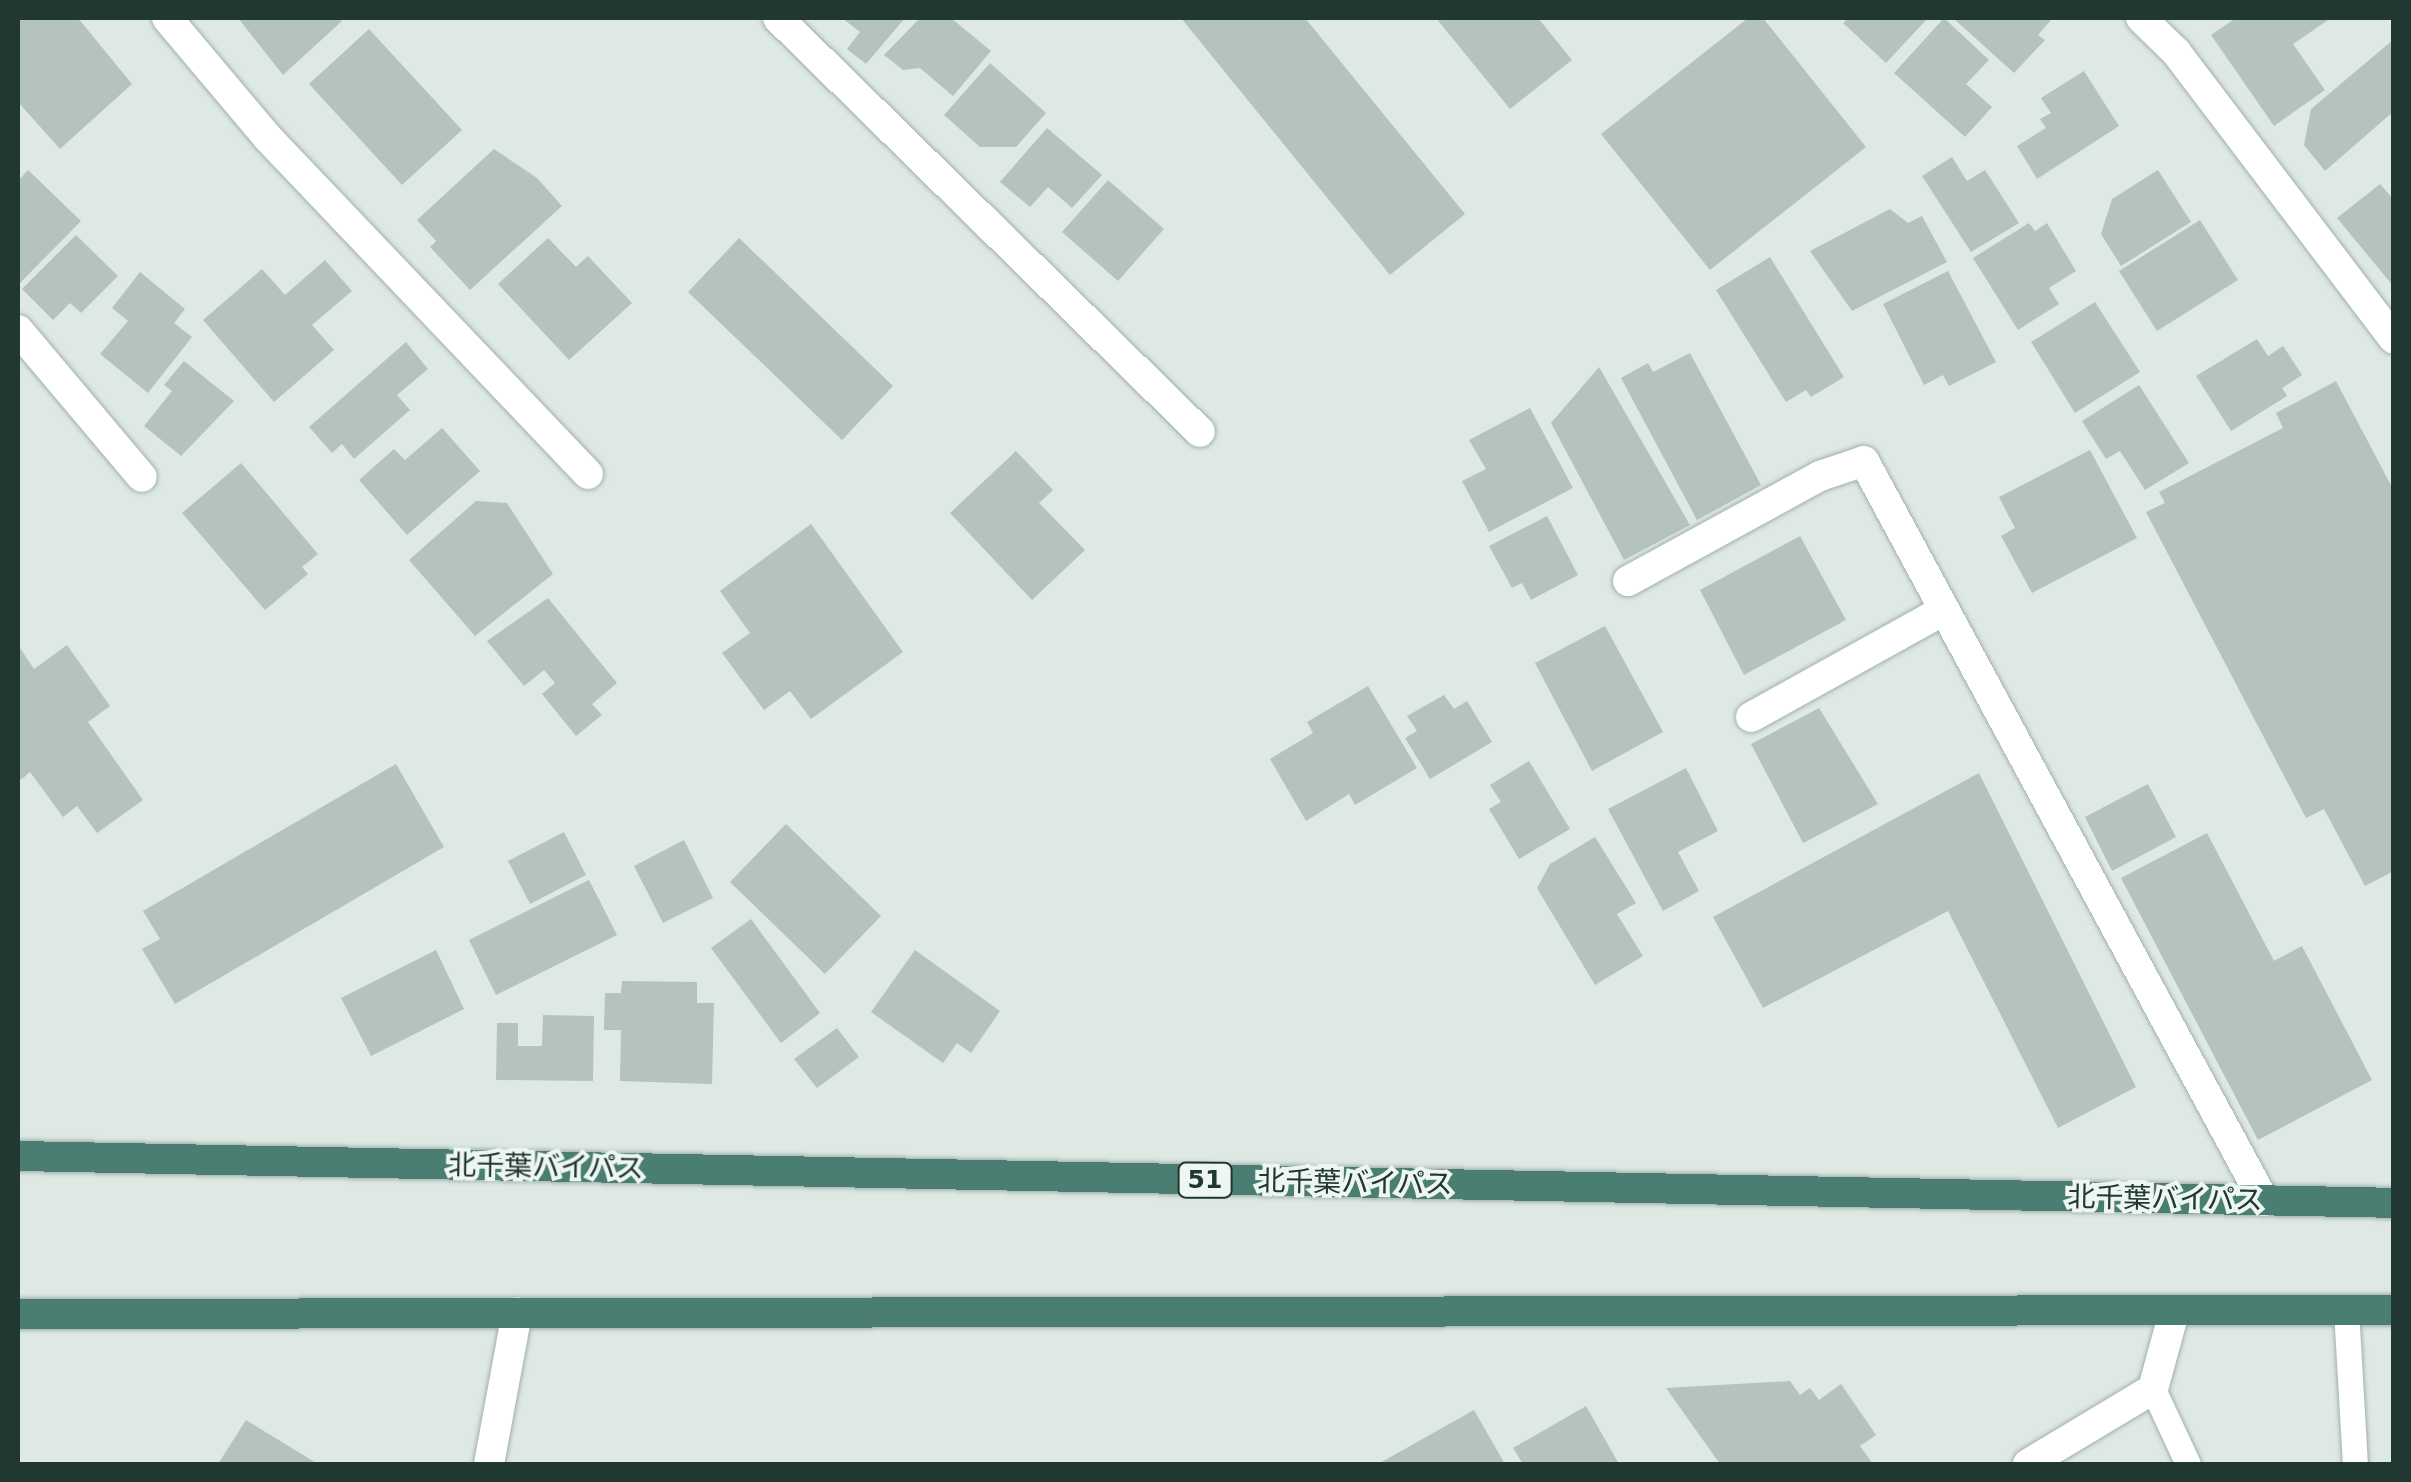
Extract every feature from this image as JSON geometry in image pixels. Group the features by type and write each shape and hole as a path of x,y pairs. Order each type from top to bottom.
{"highway":[{"name":"北千葉バイパス","path":"18,1156 2394,1203"},
{"path":"18,1314 2394,1310"}],"street":[{"path":"167,18 268,138 588,474"},
{"path":"778,18 1200,432"},
{"path":"2141,18 2176,52 2394,338"},
{"path":"18,330 142,477"},
{"path":"1628,581 1820,476 1864,461 2264,1201"},
{"path":"1751,717 1944,610"},
{"path":"2028,1464 2154,1389 2174,1312"},
{"path":"489,1464 517,1314"}],"lane":[{"path":"2346,1308 2349,1450 2355,1464"},
{"path":"2154,1389 2188,1464"}],"building":[{"path":"18,18 78,18 132,84 60,149 18,102"},
{"path":"238,18 339,18 342,21 283,75"},
{"path":"842,18 905,18 866,64 847,49 860,32"},
{"path":"920,18 951,18 991,51 953,96 920,68 903,70 884,55"},
{"path":"1181,18 1305,18 1465,214 1390,275"},
{"path":"1436,18 1538,18 1572,60 1510,109"},
{"path":"1748,18 1763,18 1866,147 1710,270 1601,134"},
{"path":"1848,18 1928,18 1886,63 1843,23"},
{"path":"1944,18 1989,60 1966,84 1992,107 1965,137 1894,73"},
{"path":"1953,18 2051,20 2038,35 2045,40 2014,73"},
{"path":"2236,18 2331,18 2293,44 2325,90 2274,126 2211,35"},
{"path":"369,29 462,130 402,185 309,84"},
{"path":"2394,39 2394,111 2325,171 2304,145 2311,109"},
{"path":"990,63 1046,113 1016,147 980,147 944,115"},
{"path":"2084,71 2119,126 2037,179 2017,146 2046,128 2040,119 2051,113 2041,98"},
{"path":"1047,128 1102,175 1072,208 1048,187 1030,207 1000,182"},
{"path":"494,149 537,178 562,206 470,290 430,247 436,241 417,220"},
{"path":"1952,157 1967,181 1985,170 2019,223 1971,252 1922,176"},
{"path":"28,170 81,221 20,283 18,181"},
{"path":"2158,170 2191,222 2121,266 2101,234 2112,199"},
{"path":"1108,180 1164,229 1118,281 1062,232"},
{"path":"2380,184 2394,200 2394,287 2337,218"},
{"path":"1890,209 1908,223 1922,216 1947,262 1852,311 1810,251"},
{"path":"2200,220 2238,280 2157,331 2119,271"},
{"path":"2029,223 2035,231 2047,223 2076,271 2049,288 2059,304 2018,330 1973,258"},
{"path":"76,235 118,276 81,313 70,303 53,320 22,289"},
{"path":"548,238 576,267 588,256 632,303 569,360 498,284"},
{"path":"739,238 893,386 842,440 688,292"},
{"path":"1770,257 1844,377 1811,397 1806,390 1786,402 1716,290"},
{"path":"325,260 352,291 312,325 334,350 274,402 203,320 262,269 285,295"},
{"path":"1948,271 1996,362 1949,386 1943,375 1924,385 1883,304"},
{"path":"140,272 185,309 174,323 192,337 148,393 100,354 128,321 112,308"},
{"path":"2095,302 2140,372 2075,413 2031,342"},
{"path":"2257,339 2268,356 2283,346 2302,375 2282,388 2287,396 2231,431 2196,376"},
{"path":"406,342 428,369 397,395 410,410 354,459 342,444 332,453 309,427"},
{"path":"1690,353 1761,485 1697,520 1621,378 1648,363 1653,372"},
{"path":"184,361 234,401 181,456 144,426 172,391 164,385"},
{"path":"1599,367 1690,525 1624,560 1551,423"},
{"path":"2336,381 2394,491 2394,871 2365,886 2324,809 2306,818 2146,512 2165,503 2159,492 2283,428 2276,413"},
{"path":"2139,385 2189,463 2145,490 2120,451 2106,459 2082,421"},
{"path":"1530,408 1573,488 1489,532 1462,481 1486,469 1469,440"},
{"path":"442,428 480,471 407,535 359,480 394,449 405,460"},
{"path":"2090,450 2137,538 2032,593 2001,536 2015,528 1999,497"},
{"path":"1016,451 1053,490 1039,503 1085,550 1032,600 950,513"},
{"path":"241,463 318,554 302,567 308,574 265,610 182,513"},
{"path":"476,501 507,503 553,574 475,636 409,560"},
{"path":"1547,516 1578,575 1531,600 1522,583 1512,588 1489,546"},
{"path":"811,524 903,652 811,719 790,691 764,710 722,653 750,633 720,591"},
{"path":"1800,536 1846,620 1744,675 1700,590"},
{"path":"548,598 617,683 592,704 602,715 576,736 542,694 555,683 544,670 524,686 487,641"},
{"path":"1605,626 1663,732 1592,771 1535,663"},
{"path":"18,645 34,669 67,645 110,706 88,722 143,800 97,833 77,806 63,817 30,772 21,780 18,775"},
{"path":"1368,686 1417,768 1355,805 1349,794 1306,821 1270,759 1313,733 1307,722"},
{"path":"1444,695 1454,709 1467,701 1492,742 1430,779 1405,738 1417,731 1407,716"},
{"path":"1819,708 1878,804 1803,843 1751,744"},
{"path":"1529,761 1570,829 1519,859 1489,809 1501,802 1490,785"},
{"path":"396,764 444,847 175,1004 142,949 160,939 143,911"},
{"path":"1686,768 1718,831 1678,852 1699,891 1663,911 1608,809"},
{"path":"1979,773 2136,1087 2058,1128 1948,911 1763,1008 1713,917"},
{"path":"2148,784 2176,837 2112,871 2085,817"},
{"path":"786,824 881,916 825,974 730,882"},
{"path":"564,832 586,875 530,904 508,861"},
{"path":"2207,833 2274,961 2302,946 2372,1080 2258,1140 2121,878"},
{"path":"1595,837 1636,903 1617,914 1643,956 1595,985 1537,888 1550,864"},
{"path":"684,840 713,898 663,923 634,866"},
{"path":"589,880 617,935 496,995 469,940"},
{"path":"751,919 820,1013 781,1043 711,948"},
{"path":"436,950 464,1009 371,1056 341,998"},
{"path":"915,950 1000,1011 971,1053 957,1043 943,1063 871,1012"},
{"path":"622,981 697,982 697,1003 714,1003 712,1084 620,1081 621,1030 604,1030 605,993 621,993"},
{"path":"543,1015 594,1016 593,1081 496,1080 497,1023 518,1023 518,1046 542,1046"},
{"path":"837,1028 859,1057 817,1088 794,1059"},
{"path":"1790,1381 1800,1395 1810,1388 1819,1400 1841,1384 1876,1435 1860,1446 1873,1464 1720,1464 1666,1388"},
{"path":"1586,1406 1619,1464 1523,1464 1513,1448"},
{"path":"1474,1410 1505,1464 1378,1464"},
{"path":"246,1420 318,1464 218,1464"}]}
